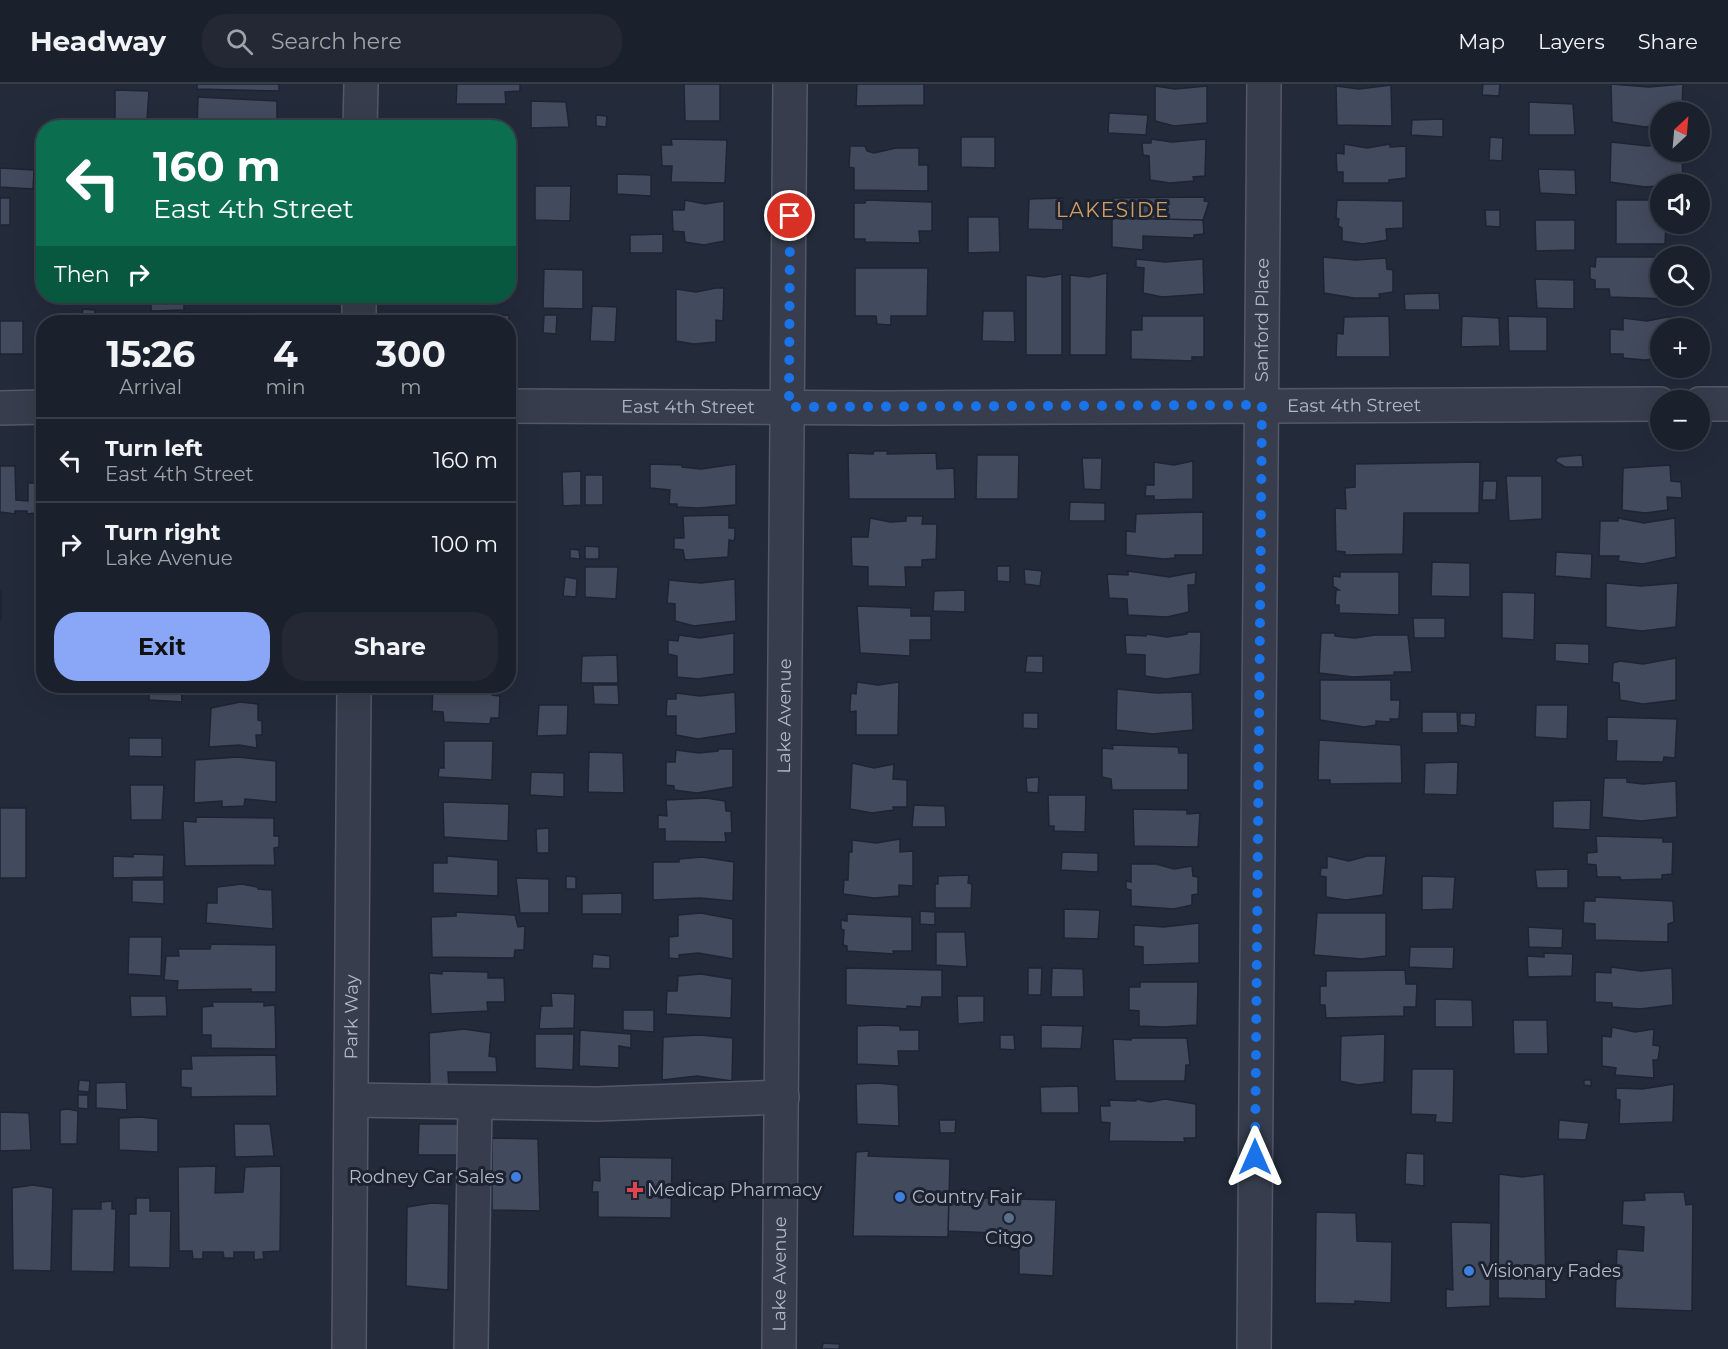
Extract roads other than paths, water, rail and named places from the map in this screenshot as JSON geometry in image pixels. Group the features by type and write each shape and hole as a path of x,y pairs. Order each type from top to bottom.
{"street":[{"path":"360,120 361,84"},
{"name":"Lake Avenue","path":"779,1349 789,407 790,84"},
{"name":"Sanford Place","path":"1254,1349 1264,84"},
{"name":"East 4th Street","path":"516,406 1650,404"},
{"path":"1710,404 1728,404"},
{"path":"0,408 36,407"},
{"name":"Park Way","path":"349,1349 354,693"},
{"path":"352,1100 597,1104 782,1097"},
{"path":"471,1349 475,1103"}],"place":[{"name":"Rodney Car Sales","path":"516,1177"},
{"name":"Medicap Pharmacy","path":"635,1190"},
{"name":"Country Fair","path":"900,1197"},
{"name":"Citgo","path":"1009,1218"},
{"name":"Visionary Fades","path":"1469,1271"}],"district":[{"name":"LAKESIDE","path":"1113,210"}]}
